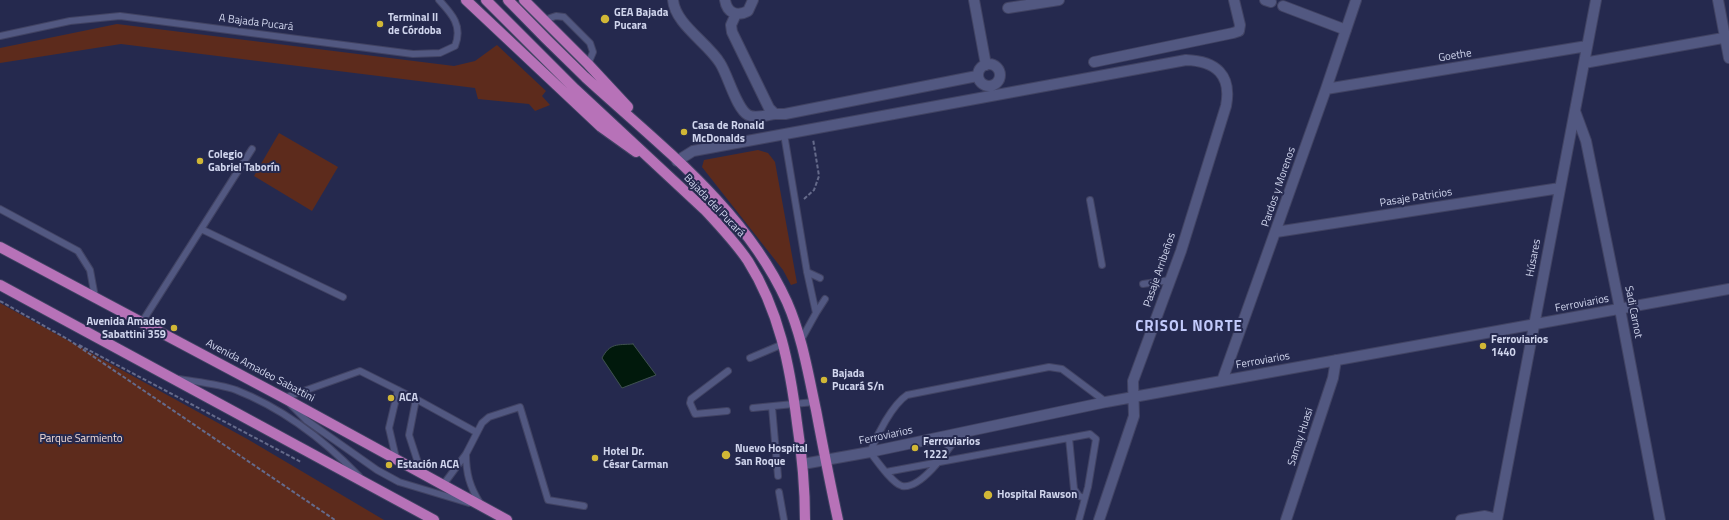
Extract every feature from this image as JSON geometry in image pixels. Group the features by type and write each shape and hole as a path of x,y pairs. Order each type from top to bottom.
{"main road":[{"path":"466,0 601,127 617,140 659,168"},
{"name":"Bajada del Pucará","path":"486,0 575,89 723,230 748,262 774,312 783,344 795,405 803,464 805,520"},
{"name":"Bajada del Pucará","path":"508,0 585,76 654,138 736,221 758,250 786,302 801,340 838,520"},
{"path":"524,0 588,64 654,138"},
{"name":"Avenida Amadeo Sabattini","path":"0,247 396,458 507,520"},
{"path":"0,286 434,520"}],"street":[{"path":"673,0 673,6 680,18 721,65 741,108 747,115 755,117 785,114 978,76"},
{"path":"725,0 728,9 736,14 748,11 753,0"},
{"path":"974,0 986,65"},
{"path":"1008,8 1059,0"},
{"path":"1094,62 1238,31 1240,26 1234,0"},
{"name":"Pardos y Morenos","path":"1222,381 1276,232 1356,0"},
{"name":"Húsares","path":"1498,520 1596,0"},
{"path":"1718,0 1727,38 1729,58"},
{"path":"1283,6 1346,30"},
{"path":"736,14 731,25 732,32 769,108 775,114"},
{"path":"1584,63 1727,38"},
{"name":"Goethe","path":"1326,89 1587,46"},
{"name":"Pasaje Arribeños","path":"812,129 1186,60 1199,61 1212,66 1221,73 1226,81 1229,92 1226,106 1180,251 1133,381 1134,416 1099,520"},
{"path":"986,65 996,67 1000,73 999,81 993,86 986,86 980,83 978,76 980,69 986,65"},
{"name":"Sadi Carnot","path":"1575,111 1586,141 1660,520"},
{"path":"677,161 693,151 812,129"},
{"name":"Pasaje Patricios","path":"1276,232 1560,188"},
{"name":"Ferroviarios","path":"803,464 870,452 1106,402 1729,289"},
{"name":"Samay Huasi","path":"1286,520 1333,378 1336,360"},
{"path":"1461,520 1485,516 1498,520"}],"lane":[{"name":"A Bajada Pucará","path":"0,36 70,21 120,16 414,54 434,54 448,51 455,46 459,34 457,22 439,0"},
{"path":"544,20 556,16 564,17 590,43 593,52 588,64"},
{"path":"784,134 816,313"},
{"path":"142,322 252,149"},
{"path":"1090,200 1102,265"},
{"path":"0,209 78,251 90,270 95,297"},
{"path":"201,229 343,297"},
{"path":"808,272 820,278"},
{"path":"1143,284 1170,280"},
{"path":"801,340 825,299"},
{"path":"750,358 783,344"},
{"path":"960,433 937,463 921,480 907,486 902,486 895,482 870,452 874,442 898,402 907,395 1049,367 1062,369 1106,402"},
{"path":"727,411 695,414 690,404 691,399 728,371"},
{"path":"476,432 416,399 360,372 284,398 306,420 340,446 376,470 399,482 426,492 482,506"},
{"path":"166,376 235,390 277,410 340,457 364,482"},
{"path":"396,458 389,428 398,390"},
{"path":"416,399 409,435 421,472"},
{"path":"753,408 814,402"},
{"path":"443,485 466,454 476,432 482,423 489,417 520,407 548,500 584,506"},
{"path":"772,407 778,476"},
{"path":"886,472 1090,434 1096,439 1085,498 1079,520"},
{"path":"1069,438 1074,489 1079,496 1085,498"},
{"path":"466,454 470,488 482,506"},
{"path":"779,492 784,520"}],"path":[{"path":"796,207 814,190 818,176 812,129"},
{"path":"0,301 69,340 302,463"},
{"path":"69,340 335,520"}],"green space":[{"path":"117,24 454,66 475,61 497,45 546,91 542,96 550,105 535,111 529,104 478,99 475,88 121,44 0,63 0,48"},
{"path":"279,133 338,167 312,211 254,176"},
{"path":"758,150 768,153 775,162 797,283 791,285 783,270 702,167 704,160"},
{"name":"Parque Sarmiento","path":"0,303 249,440 384,520 0,520"}],"shaded area":[{"path":"633,344 656,375 622,388 602,358 611,347"}],"place":[{"name":"GEA Bajada Pucara","path":"605,19"},
{"name":"Terminal II de Córdoba","path":"380,24"},
{"name":"Casa de Ronald McDonalds","path":"684,132"},
{"name":"Colegio Gabriel Taborín","path":"200,161"},
{"name":"Avenida Amadeo Sabattini 359","path":"174,328"},
{"name":"Ferroviarios 1440","path":"1483,346"},
{"name":"Bajada Pucará S/n","path":"824,380"},
{"name":"ACA","path":"391,398"},
{"name":"Ferroviarios 1222","path":"915,448"},
{"name":"Nuevo Hospital San Roque","path":"726,455"},
{"name":"Hotel Dr. César Carman","path":"595,458"},
{"name":"Estación ACA","path":"389,465"},
{"name":"Hospital Rawson","path":"988,495"}],"district":[{"name":"CRISOL NORTE","path":"1189,327"}]}
